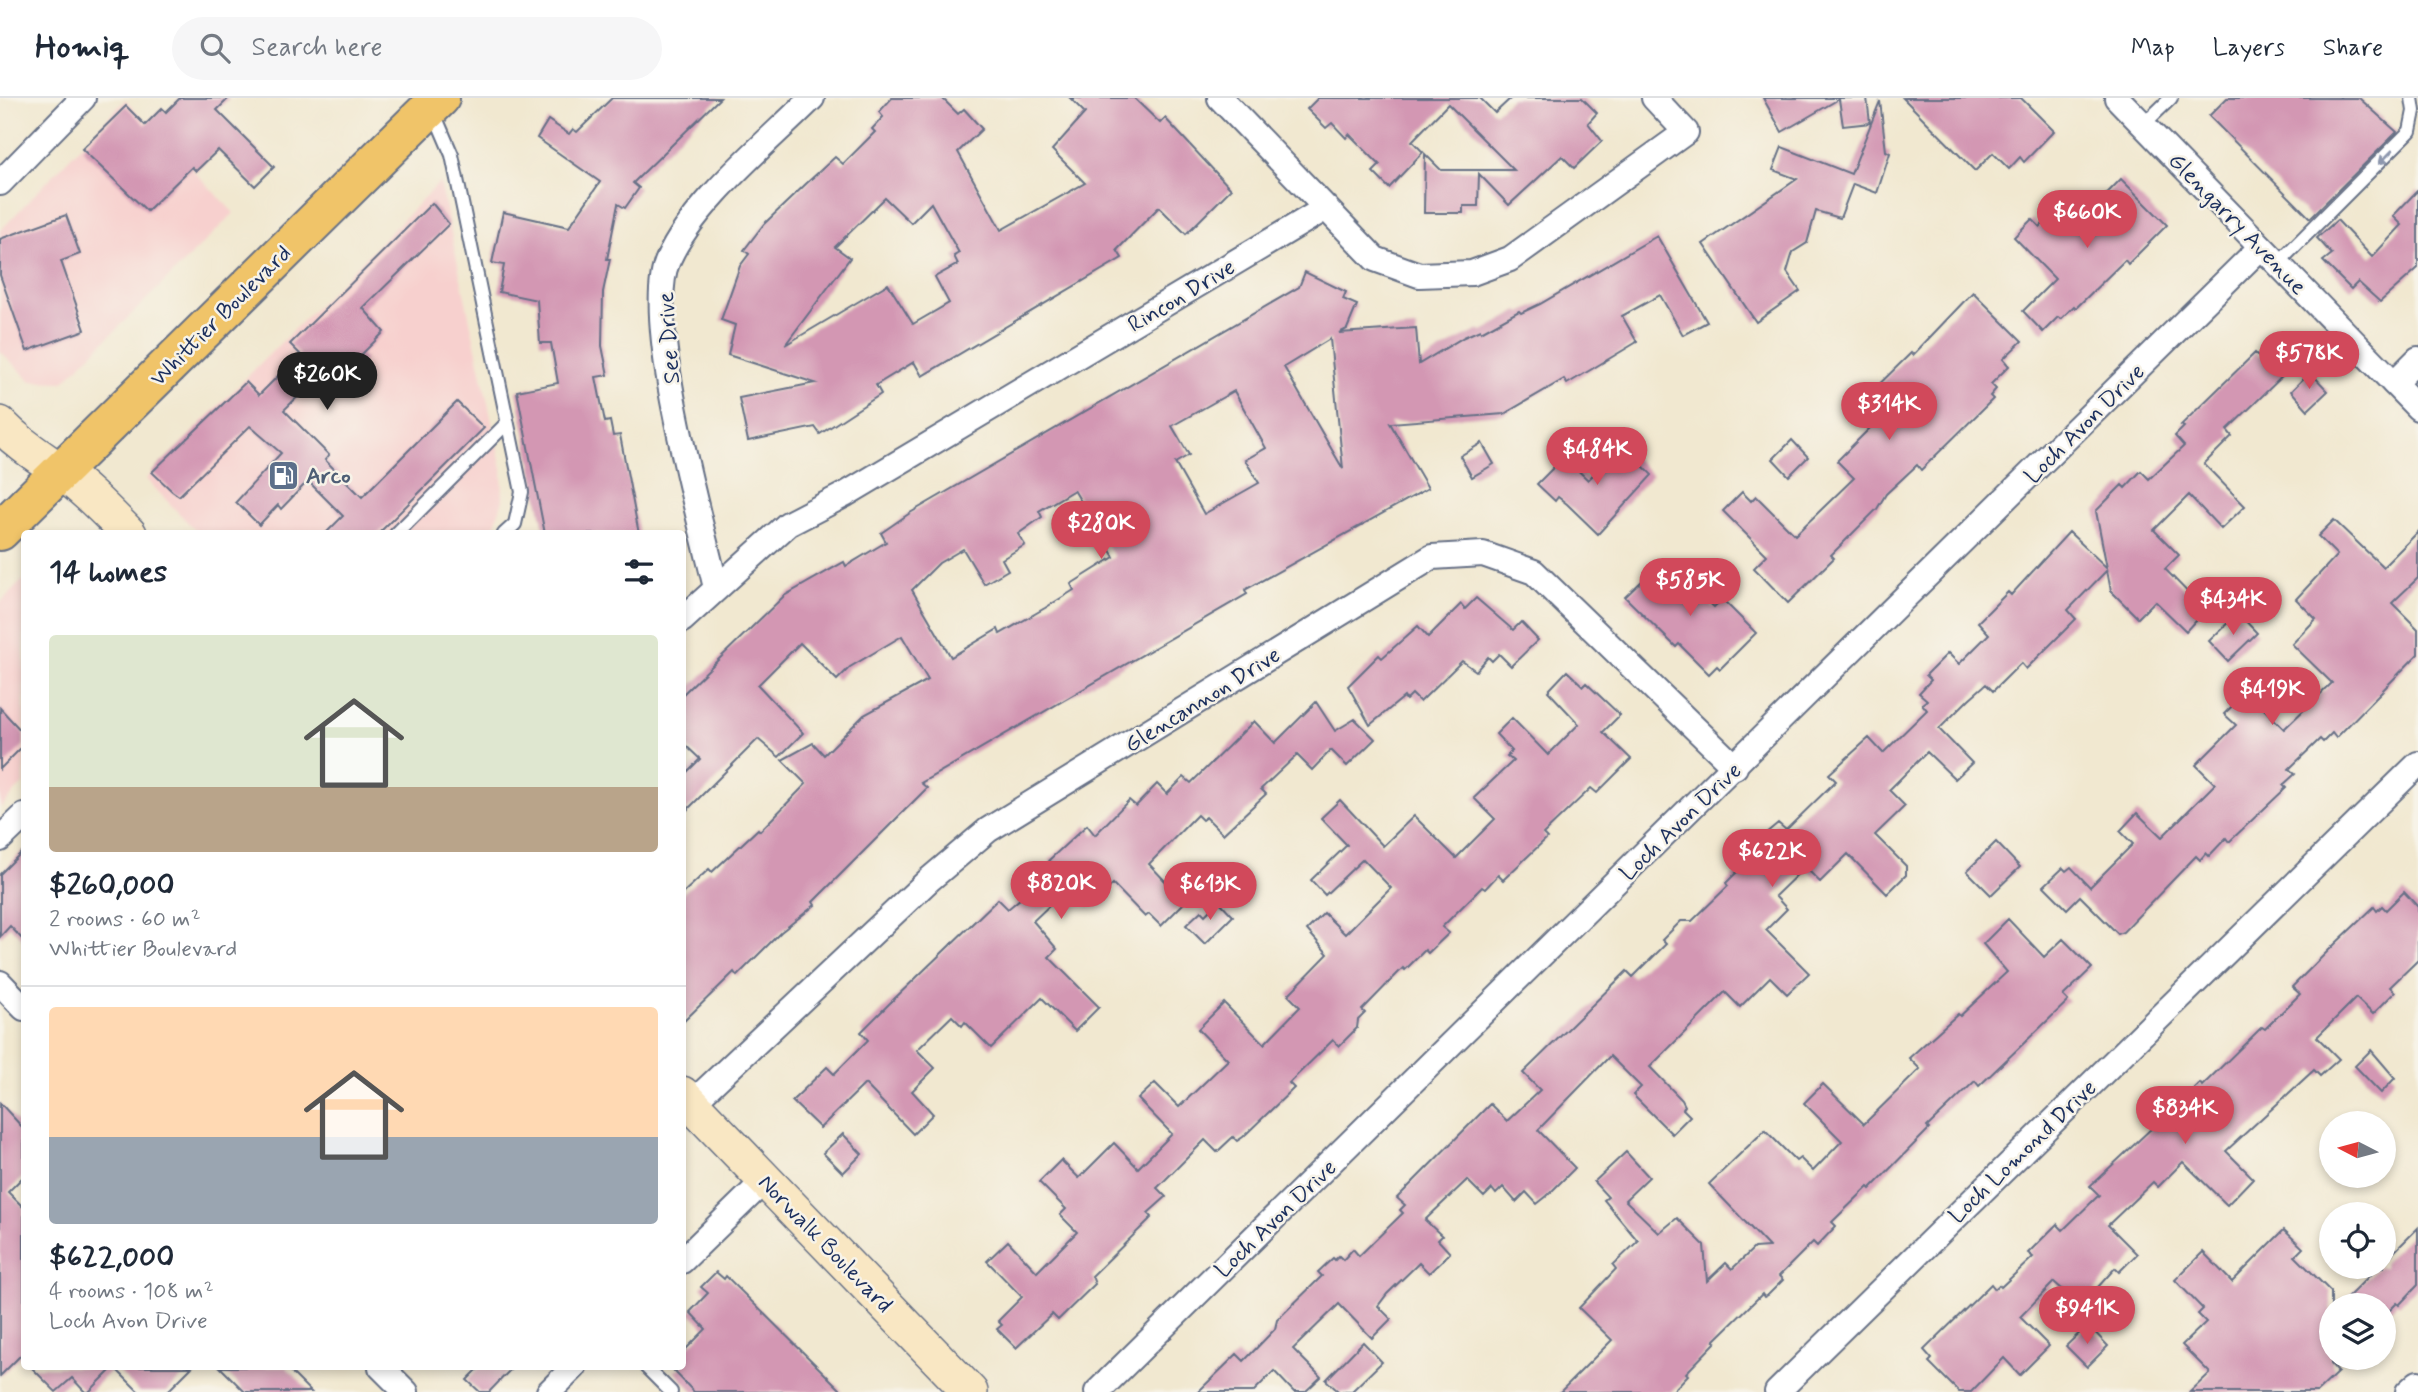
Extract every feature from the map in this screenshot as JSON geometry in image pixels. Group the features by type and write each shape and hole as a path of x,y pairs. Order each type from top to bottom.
{"main road":[{"name":"Whittier Boulevard","path":"0,531 435,102"},
{"path":"0,424 19,444 61,472 125,530"},
{"name":"Norwalk Boulevard","path":"687,1099 970,1392"}],"street":[{"path":"0,183 83,98"},
{"name":"See Drive","path":"716,588 667,373 661,310 666,262 692,218 812,98"},
{"path":"1220,98 1376,258 1419,275 1472,273 1510,259 1686,132 1654,98"},
{"name":"Glengarry Avenue","path":"2117,98 2418,408"},
{"name":"Rincon Drive","path":"686,616 788,524 846,494 1326,208"},
{"name":"Loch Avon Drive","path":"1097,1392 1735,767 2269,255"},
{"path":"2394,383 2418,359"},
{"name":"Glencannon Drive","path":"687,1099 930,879 988,830 1432,557 1483,554 1534,572 1735,767"},
{"name":"Loch Lomond Drive","path":"1777,1392 2418,764"},
{"path":"0,839 21,819"},
{"path":"0,983 21,1005"},
{"path":"686,1257 765,1180"},
{"path":"384,1370 406,1392"},
{"path":"549,1392 571,1370"},
{"path":"2409,1392 2418,1383"}],"lane":[{"path":"2143,124 2171,98"},
{"path":"2269,255 2410,131 2414,111 2412,98"},
{"path":"435,102 452,155 522,492 515,524 508,530"},
{"path":"400,530 507,423"},
{"path":"649,1370 671,1392"}],"shaded area":[{"path":"125,100 234,213 63,382 31,381 0,351 0,231"},
{"path":"440,182 502,468 503,500 495,524 489,530 195,530 146,479"},
{"path":"21,582 21,786 0,808 0,603"}],"building":[{"path":"180,98 229,98 217,110 274,167 255,186 218,150 196,171 192,167 147,211 82,149 126,106 145,125 162,108 166,112"},
{"path":"612,98 720,98 633,183 639,188 625,208 618,204 607,259 610,259 603,292 602,346 608,375 596,377 605,422 610,421 613,436 620,435 638,530 544,530 517,391 558,383 551,343 540,343 537,300 499,292 504,265 492,263 503,212 569,227 600,182 537,138 548,120 569,134 573,129 577,132"},
{"path":"892,98 942,98 958,114 964,109 982,129 958,152 1001,230 1085,183 1052,150 1085,113 1070,98 1134,98 1160,123 1165,118 1231,189 1186,234 1159,207 1117,250 1122,258 922,376 914,362 876,385 881,394 820,434 815,427 748,441 739,398 815,383 728,355 735,325 721,320 740,266 749,254 744,250 764,224 835,157 843,164 875,132 872,129 883,117 879,112","holes":["885,198 911,223 931,203 959,253 954,256 958,264 935,277 949,303 913,324 888,284 785,345 850,258 835,247"]},
{"path":"1318,98 1480,98 1495,113 1511,98 1582,98 1597,113 1588,123 1602,141 1574,168 1562,156 1509,205 1479,174 1478,206 1463,206 1463,213 1424,213 1425,154 1441,170 1514,170 1448,104 1412,141 1423,152 1389,188 1373,172 1380,165 1349,134 1346,138 1332,123 1326,128 1307,109"},
{"path":"1763,98 1867,98 1870,123 1843,126 1839,99 1782,132"},
{"path":"1903,98 2021,98 2054,131 2024,162 2020,157 2009,169 1993,153 1975,171"},
{"path":"2227,98 2359,98 2397,132 2310,218 2209,116"},
{"path":"1880,101 1886,151 1890,153 1877,193 1853,184 1840,218 1816,211 1807,243 1793,252 1787,272 1800,291 1756,322 1703,244 1797,179 1773,170 1782,147 1851,174"},
{"path":"2121,179 2167,225 2128,264 2125,260 2076,308 2074,306 2061,319 2058,317 2043,332 2023,311 2055,279 2014,237 2032,219 2040,227 2052,215 2067,230 2079,218 2081,220"},
{"path":"2418,190 2418,268 2380,302 2358,282 2351,289 2323,261 2332,254 2317,238 2337,220 2372,257 2402,225 2393,216"},
{"path":"432,203 449,224 363,308 384,332 361,355 365,360 341,384 330,373 324,379 320,375 284,410 329,455 325,460 362,497 457,402 484,428 382,530 329,530 343,516 308,481 281,509 278,505 259,525 236,502 281,453 250,426 179,496 172,491 152,472 246,382 259,395 300,354 290,344"},
{"path":"66,215 80,254 61,261 85,330 27,351 0,275 0,239"},
{"path":"1657,236 1707,322 1683,335 1660,295 1622,316 1637,342 1567,384 1564,379 1504,414 1390,423 1428,488 1245,590 1247,594 921,783 927,788 813,902 815,905 781,932 737,976 734,972 686,1019 686,890 709,869 712,872 758,829 760,831 806,784 782,760 813,743 824,755 864,715 928,680 902,636 850,667 837,680 800,643 758,685 803,733 779,757 758,739 686,811 686,773 700,759 686,746 686,691 784,596 844,562 846,566 886,542 881,533 910,513 1299,287 1305,272 1346,292 1343,299 1357,305 1347,329 1339,333 1416,328 1419,364 1464,337 1480,330 1481,332 1519,311 1521,313","holes":["1330,339 1343,469 1284,367","1234,391 1266,448 1245,460 1259,483 1204,514 1175,463 1189,455 1172,426","1074,490 1114,557 1071,584 1074,590 1045,608 1000,634 998,629 951,657 912,590 939,563 963,549 984,584 1008,570 1002,559 1025,545 1018,534 1042,517 1039,511"]},
{"path":"1973,292 2022,341 2003,359 2009,366 1991,384 1996,389 1990,396 1993,399 1921,470 1917,465 1886,494 1877,509 1831,555 1834,558 1788,603 1754,568 1767,555 1723,511 1742,492 1751,501 1756,496 1795,535 1854,478 1837,461 1875,423 1858,405 1911,353 1913,355"},
{"path":"2269,347 2290,369 2227,430 2232,436 2204,464 2245,506 2221,529 2189,495 2154,530 2179,555 2165,569 2205,610 2186,631 2155,601 2138,618 2111,591 2107,570 2068,610 2076,619 2026,669 2021,663 1993,691 1986,684 1969,699 1939,729 1972,763 1955,779 1927,752 1889,790 1905,806 1875,835 1906,866 1906,875 1887,894 1848,854 1820,882 1805,867 1775,896 1787,909 1766,930 1809,973 1787,994 1770,977 1740,1007 1725,992 1650,1067 1682,1100 1685,1106 1683,1109 1690,1116 1672,1134 1633,1095 1641,1087 1610,1056 1538,1130 1575,1168 1547,1196 1537,1204 1526,1192 1516,1202 1503,1187 1496,1194 1492,1189 1484,1197 1467,1180 1425,1220 1442,1236 1438,1240 1450,1253 1429,1273 1419,1263 1387,1294 1378,1306 1391,1319 1372,1338 1339,1304 1293,1349 1321,1377 1305,1392 1294,1392 1274,1371 1253,1392 1198,1392 1237,1354 1244,1361 1275,1329 1277,1320 1322,1276 1318,1272 1333,1258 1335,1260 1339,1256 1343,1260 1353,1249 1359,1256 1403,1213 1400,1210 1405,1205 1397,1198 1490,1104 1507,1121 1540,1090 1523,1073 1627,971 1633,977 1666,944 1662,940 1681,921 1692,921 1728,886 1726,883 1741,868 1735,862 1753,844 1778,823 1786,830 1836,781 1829,774 1869,738 1883,753 1927,710 1922,704 1927,700 1919,693 1931,680 1926,675 1948,653 1959,664 1989,634 1978,622 2008,592 2011,595 2069,532 2107,568 2096,511 2122,485 2125,488 2141,471 2149,479 2184,446 2175,436 2184,427 2181,425 2255,353 2259,357"},
{"path":"2310,372 2328,391 2308,410 2291,391"},
{"path":"1792,440 1808,457 1789,476 1773,459"},
{"path":"1482,443 1494,464 1472,477 1460,456"},
{"path":"1622,445 1652,475 1598,534 1567,504 1558,497 1555,501 1537,484 1564,457 1588,480"},
{"path":"2334,520 2383,567 2418,532 2418,578 2392,603 2418,629 2418,654 2336,738 2332,733 2323,742 2320,739 2289,769 2295,774 2283,785 2286,788 2229,842 2226,838 2209,856 2206,853 2200,860 2196,856 2123,932 2118,934 2080,896 2067,909 2044,886 2063,868 2066,871 2071,867 2090,887 2133,844 2120,831 2137,813 2162,837 2215,784 2196,765 2236,725 2224,714 2247,692 2284,729 2332,683 2292,644 2316,619 2296,599 2337,555 2318,536"},
{"path":"1664,560 1714,607 1722,599 1756,633 1720,669 1717,666 1709,674 1679,644 1676,647 1625,597"},
{"path":"1476,598 1513,630 1521,622 1538,640 1511,666 1499,654 1492,661 1488,657 1476,671 1462,661 1420,702 1412,694 1406,700 1404,697 1370,725 1348,686 1379,655 1382,658 1418,626 1428,637 1461,604 1465,609"},
{"path":"2238,613 2257,633 2228,661 2209,641"},
{"path":"1567,671 1583,686 1586,683 1620,715 1603,732 1631,759 1597,793 1591,788 1543,834 1547,838 1503,880 1498,875 1485,889 1482,887 1442,927 1449,933 1428,953 1425,950 1405,970 1403,968 1362,1010 1365,1013 1358,1020 1357,1028 1339,1046 1333,1040 1289,1083 1294,1088 1243,1137 1237,1141 1233,1137 1217,1152 1205,1140 1157,1188 1166,1197 1148,1213 1152,1217 1092,1276 1095,1284 1058,1320 1052,1314 1016,1348 997,1329 1002,1325 998,1321 1022,1297 987,1261 1008,1241 1037,1272 1077,1232 1060,1215 1066,1209 1039,1182 1061,1160 1079,1178 1114,1143 1138,1168 1172,1134 1138,1099 1155,1083 1179,1107 1228,1060 1198,1029 1224,1003 1264,1044 1300,1007 1288,995 1328,954 1307,930 1324,913 1345,934 1391,888 1363,859 1325,895 1311,880 1347,845 1321,818 1340,800 1383,846 1414,816 1456,858 1495,819 1474,798 1513,761 1507,756 1512,751 1496,734 1512,718 1548,755 1579,724 1548,691"},
{"path":"1316,702 1335,731 1355,719 1375,739 1347,766 1331,750 1312,770 1297,755 1261,789 1266,794 1223,834 1206,817 1202,820 1197,815 1149,864 1185,902 1161,926 1149,914 1145,917 1113,884 1089,907 1070,886 1033,921 1057,949 1049,957 1099,1007 1075,1031 1042,998 991,1048 965,1022 962,1026 952,1016 917,1050 935,1068 912,1091 933,1114 913,1134 865,1084 820,1128 792,1101 827,1067 834,1074 868,1040 861,1032 892,1001 998,899 1008,909 1021,898 1054,865 1049,860 1087,825 1095,835 1129,800 1136,806 1157,784 1167,794 1184,777 1191,783 1254,721 1275,743"},
{"path":"0,708 21,731 21,748 0,769"},
{"path":"1996,842 2020,867 1991,895 1967,871"},
{"path":"21,853 21,938 10,926 0,937 0,874"},
{"path":"2404,892 2418,907 2418,960 2390,987 2395,992 2373,1014 2356,998 2317,1037 2339,1059 2320,1076 2314,1070 2226,1151 2253,1178 2227,1205 2183,1162 2158,1187 2153,1182 2108,1225 2137,1254 2119,1272 2115,1268 2081,1306 2054,1282 2020,1317 2049,1346 2020,1375 2004,1358 1971,1392 1959,1392 1929,1362 1932,1359 1924,1350 1991,1284 1995,1289 1999,1285 2001,1287 2033,1257 2028,1253 2057,1224 2063,1230 2099,1195 2090,1186 2200,1083 2202,1086 2262,1027 2265,1029 2300,994 2292,987 2336,943 2374,907 2377,911 2382,906 2386,910"},
{"path":"1219,901 1233,916 1205,944 1186,925 1201,911 1205,915"},
{"path":"2008,919 2044,957 2063,939 2092,968 2063,996 2068,1001 1979,1086 1975,1081 1927,1127 1929,1129 1870,1189 1868,1187 1832,1222 1836,1226 1817,1246 1813,1242 1779,1276 1783,1280 1768,1295 1764,1297 1762,1294 1714,1341 1716,1342 1672,1392 1560,1392 1612,1340 1579,1308 1616,1269 1613,1265 1638,1241 1604,1200 1608,1197 1594,1182 1626,1152 1649,1177 1625,1200 1659,1233 1677,1218 1704,1245 1707,1281 1726,1263 1732,1269 1754,1248 1769,1247 1709,1184 1765,1130 1796,1161 1800,1158 1813,1171 1842,1141 1804,1103 1823,1084 1864,1124 1920,1069 1909,1058 2007,972 1983,944"},
{"path":"2371,1050 2395,1078 2381,1093 2355,1066"},
{"path":"0,1103 21,1126 21,1179 8,1192 21,1205 21,1355 0,1376"},
{"path":"843,1134 862,1154 843,1173 823,1153"},
{"path":"2418,1228 2418,1285 2399,1305 2396,1304 2396,1293 2352,1293 2366,1279 2396,1279 2396,1250"},
{"path":"2284,1230 2303,1248 2295,1256 2331,1292 2319,1293 2319,1370 2338,1372 2317,1392 2190,1392 2210,1373 2182,1345 2206,1322 2198,1314 2203,1309 2175,1280 2203,1252 2232,1282"},
{"path":"716,1272 724,1279 726,1276 843,1392 694,1392 674,1371 686,1370 686,1349 706,1329 690,1312 708,1293 701,1287"},
{"path":"2088,1325 2108,1346 2087,1367 2066,1346"},
{"path":"1363,1342 1382,1362 1351,1392 1339,1392 1326,1380"},
{"path":"34,1370 111,1370 89,1392 85,1392 72,1378 56,1392"},
{"path":"117,1370 189,1370 167,1392 139,1392"},
{"path":"223,1370 289,1370 311,1392 245,1392"},
{"path":"477,1370 510,1370 489,1392 480,1392 467,1380"}],"place":[{"name":"Arco","path":"283,475"}]}
